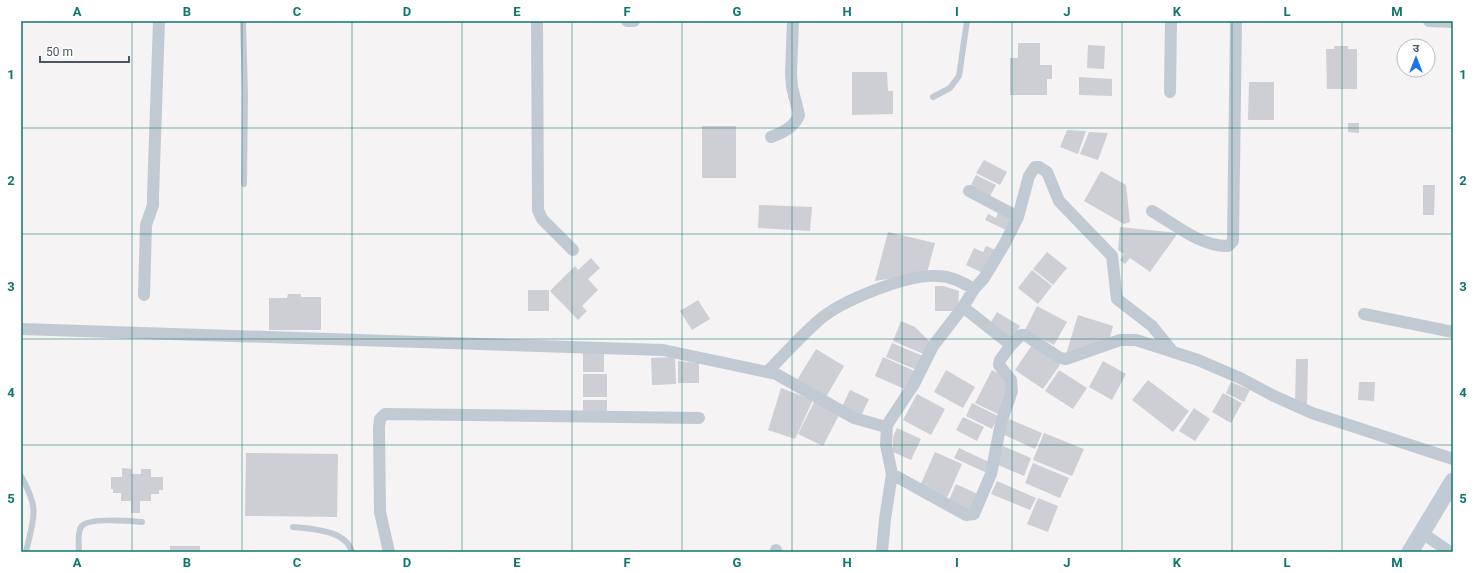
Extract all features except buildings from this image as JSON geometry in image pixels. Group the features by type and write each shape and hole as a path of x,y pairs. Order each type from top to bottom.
{"street":[{"path":"144,295 146,224 153,205 159,21"},
{"path":"537,21 538,210 542,219 573,250"},
{"path":"626,21 634,21"},
{"path":"771,137 787,130 798,119 799,115 792,87 791,74 794,21"},
{"path":"1170,92 1171,21"},
{"path":"1152,211 1193,236 1212,245 1228,246 1233,241 1236,21"},
{"path":"1429,21 1453,22"},
{"path":"882,552 884,519 892,474 886,445 886,427 914,384 933,346 963,307 991,266 1018,217 1029,176 1035,167 1039,167 1050,176 1057,196 1062,204 1085,225 1112,256 1117,300 1152,326 1173,352"},
{"path":"969,192 1018,217"},
{"path":"768,372 818,321 831,312 874,291 928,276 950,277 974,289"},
{"path":"963,307 1011,345"},
{"path":"1364,314 1453,332"},
{"path":"21,329 663,350 768,372 784,378 854,418 886,427"},
{"path":"892,474 966,515 974,514 991,474 1001,423 1012,390 1011,380 999,365 1000,360 1011,345 1021,335 1025,335 1060,358 1066,359 1124,340 1136,340 1173,352 1240,378 1274,396 1312,413 1453,459"},
{"path":"389,552 382,527 379,496 379,428 382,416 385,414 699,418"},
{"path":"1410,552 1452,484"},
{"path":"1422,533 1450,552"}],"lane":[{"path":"243,21 245,94 244,184"},
{"path":"932,97 950,88 959,76 967,21"},
{"path":"21,476 33,499 35,512 34,522 26,552"},
{"path":"79,552 80,529 85,523 95,521 142,522"},
{"path":"293,527 321,531 337,536 348,543 352,552"}]}
